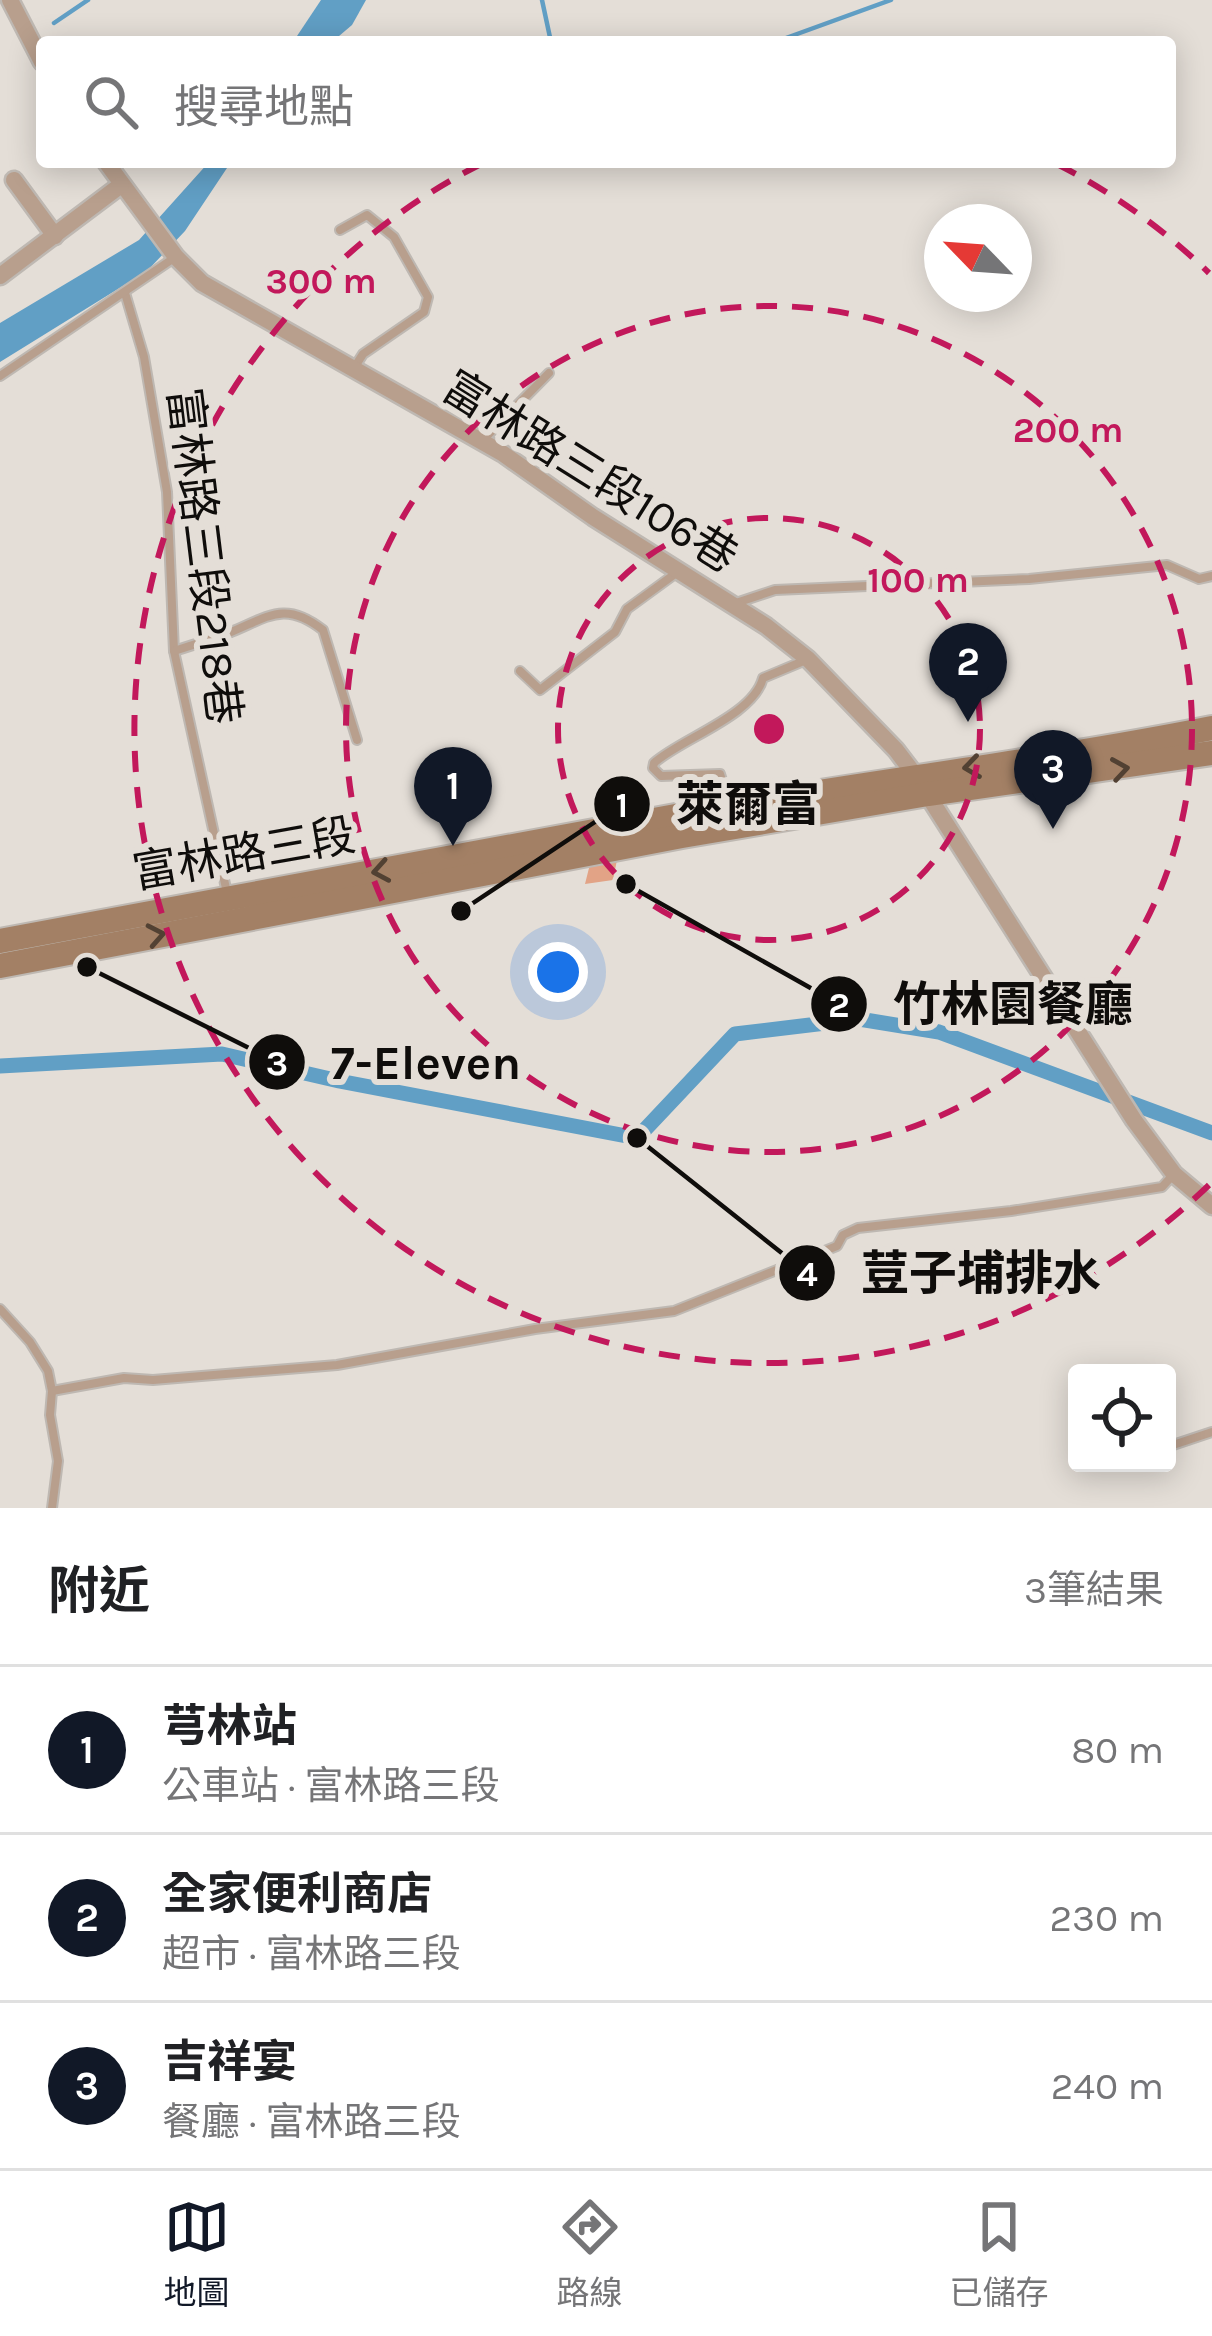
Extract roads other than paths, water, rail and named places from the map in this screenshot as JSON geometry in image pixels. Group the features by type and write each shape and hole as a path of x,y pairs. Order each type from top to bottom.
{"main road":[{"name":"富林路三段","path":"0,941 230,909 1212,728"},
{"name":"富林路三段","path":"680,826 730,807 1212,754"},
{"name":"富林路三段","path":"0,966 230,909"}],"street":[{"path":"10,0 36,48"},
{"path":"0,276 125,191 110,168"},
{"path":"14,180 55,236"},
{"name":"富林路三段106巷","path":"125,191 202,284 482,441 808,659 896,750 1134,1120 1174,1174 1212,1206"}],"lane":[{"path":"340,230 367,215 394,237 428,297 424,312 363,355 353,369"},
{"path":"0,376 176,257"},
{"name":"富林路三段218巷","path":"125,293 144,358 167,493 174,652 230,909"},
{"path":"482,441 549,374"},
{"path":"732,604 775,590 1029,579 1167,565 1199,580 1212,576"},
{"path":"520,670 540,690 615,632 627,609 680,570"},
{"path":"174,652 264,614 287,613 310,620 323,630 357,740"},
{"path":"730,807 720,774 661,776 653,768 656,760 726,718 760,687 763,677 808,659"},
{"path":"52,1390 124,1378 153,1380 337,1365 535,1329 674,1310 837,1246 842,1235 858,1228 1162,1187 1174,1174"},
{"path":"0,1309 48,1371 58,1461 52,1508"},
{"path":"1176,1444 1212,1432"}],"water":[{"path":"321,0 366,0 352,25 339,36 297,36"},
{"path":"204,168 227,168 185,231 147,271 0,362 0,323 139,240"}],"waterway":[{"path":"54,23 88,0"},
{"path":"542,0 550,36"},
{"path":"792,36 891,0"},
{"path":"0,1066 222,1054 637,1138 735,1034 859,1019 939,1032 1212,1133"}],"place":[{"name":"全家便利商店","path":"968,722"},
{"name":"吉祥宴","path":"1053,829"},
{"name":"芎林站","path":"453,846"},
{"name":"竹林園餐廳","path":"626,884"},
{"name":"萊爾富","path":"461,911"},
{"name":"7-Eleven","path":"87,967"},
{"name":"荳子埔排水","path":"637,1138"}]}
